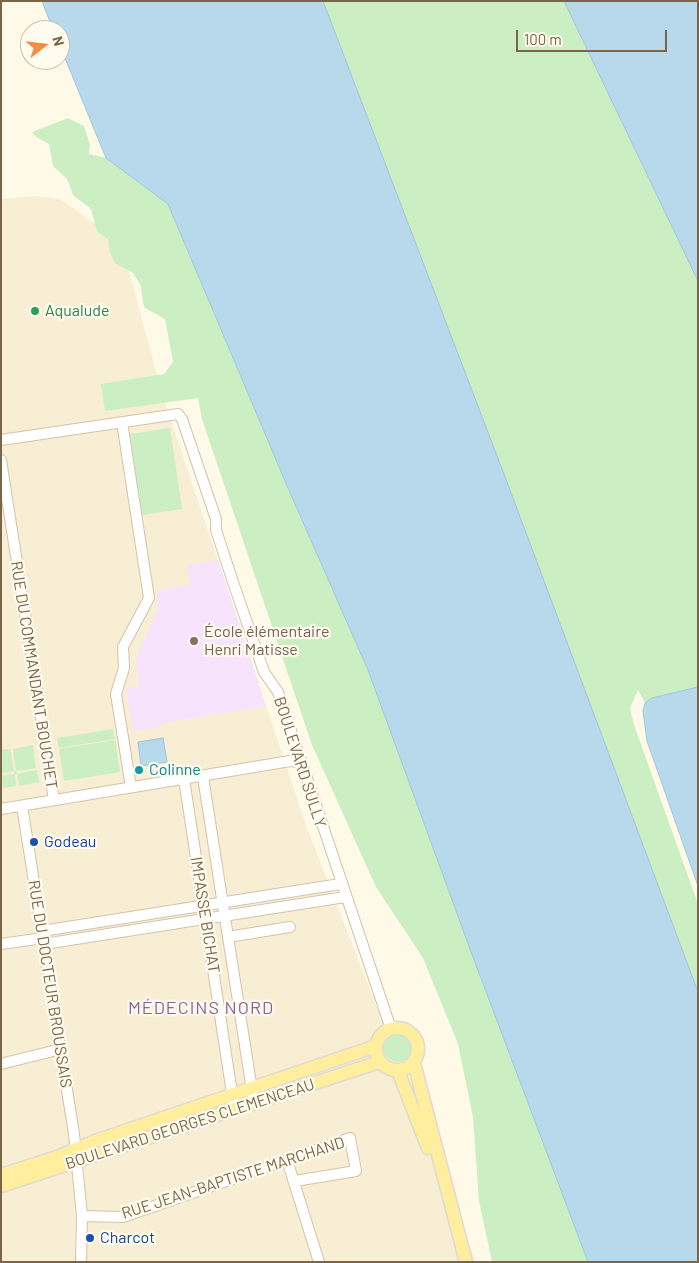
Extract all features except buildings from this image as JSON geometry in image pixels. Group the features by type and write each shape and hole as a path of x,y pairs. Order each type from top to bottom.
{"main road":[{"path":"391,1029 404,1029 415,1037 418,1050 414,1063 409,1068 398,1071 390,1070 379,1062 376,1046 380,1036 391,1029"},
{"name":"BOULEVARD GEORGES CLEMENCEAU","path":"1,1186 232,1094 376,1046"},
{"name":"BOULEVARD GEORGES CLEMENCEAU","path":"1,1175 76,1156 235,1110 379,1062"},
{"path":"414,1063 451,1212 466,1262"},
{"path":"398,1071 414,1108 451,1212"}],"street":[{"name":"BOULEVARD SULLY","path":"122,422 178,414 182,419 213,510 216,530 264,672 278,692 340,884 391,1029"},
{"path":"1,440 122,422 149,598 123,647 124,673 116,694 131,787"},
{"name":"RUE DU COMMANDANT BOUCHET","path":"1,460 54,800"},
{"path":"1,809 290,762 297,762 302,767"},
{"name":"IMPASSE BICHAT","path":"203,777 254,1103"},
{"name":"IMPASSE BICHAT","path":"184,780 235,1110"},
{"name":"RUE DU DOCTEUR BROUSSAIS","path":"22,806 76,1156"},
{"path":"43,938 204,905 340,884"},
{"path":"1,944 206,919 345,897"},
{"path":"228,937 290,927"},
{"path":"1,1064 61,1049"},
{"name":"RUE JEAN-BAPTISTE MARCHAND","path":"82,1216 123,1217 350,1138 356,1171 295,1181"},
{"path":"76,1156 82,1216 81,1262"},
{"path":"288,1160 319,1262"}],"shaded area":[{"path":"36,196 60,199 121,242 161,390 307,828 476,1262 1,1262 1,199"},
{"name":"École élémentaire Henri Matisse","path":"218,560 266,706 163,723 163,726 133,732 126,688 139,686 136,658 158,609 157,590 190,585 187,565"}],"green space":[{"path":"323,1 564,1 698,281 698,687 652,698 645,703 638,690 630,708 634,725 698,904 698,992"},
{"path":"68,118 84,126 90,145 89,154 106,158 168,204 288,488 368,670 470,949 588,1262 492,1262 479,1201 473,1117 458,1044 423,958 376,887 312,745 202,419 198,398 105,411 101,384 164,374 173,362 165,319 145,308 141,286 133,273 115,263 110,253 108,239 97,232 91,209 73,195 67,179 53,166 49,144 36,137 32,132"},
{"path":"170,428 182,509 142,515 130,434"},
{"path":"113,729 115,739 59,748 57,738"},
{"path":"115,740 120,772 64,781 59,749"},
{"path":"33,745 36,768 16,771 13,749"},
{"path":"10,749 14,771 1,773 1,750"},
{"path":"37,770 39,782 19,786 17,774"},
{"path":"14,771 17,774 15,774 16,786 3,788 1,776 14,774"},
{"path":"398,1032 409,1036 413,1047 409,1058 398,1062 387,1058 383,1047 387,1036"}],"water":[{"path":"42,1 323,1 507,482 698,992 698,1262 588,1262 470,949 368,670 288,488 168,204 106,158 70,70 70,20 49,20"},
{"path":"564,1 698,1 698,281"},
{"path":"698,687 698,886 647,741 643,711 645,703 652,698"},
{"path":"163,738 167,762 141,766 138,742"}],"place":[{"name":"Aqualude","path":"35,311"},
{"name":"École élémentaire Henri Matisse","path":"194,641"},
{"name":"Colinne","path":"139,770"},
{"name":"Godeau","path":"34,842"},
{"name":"Charcot","path":"90,1238"}],"district":[{"name":"MÉDECINS NORD","path":"201,1008"}]}
